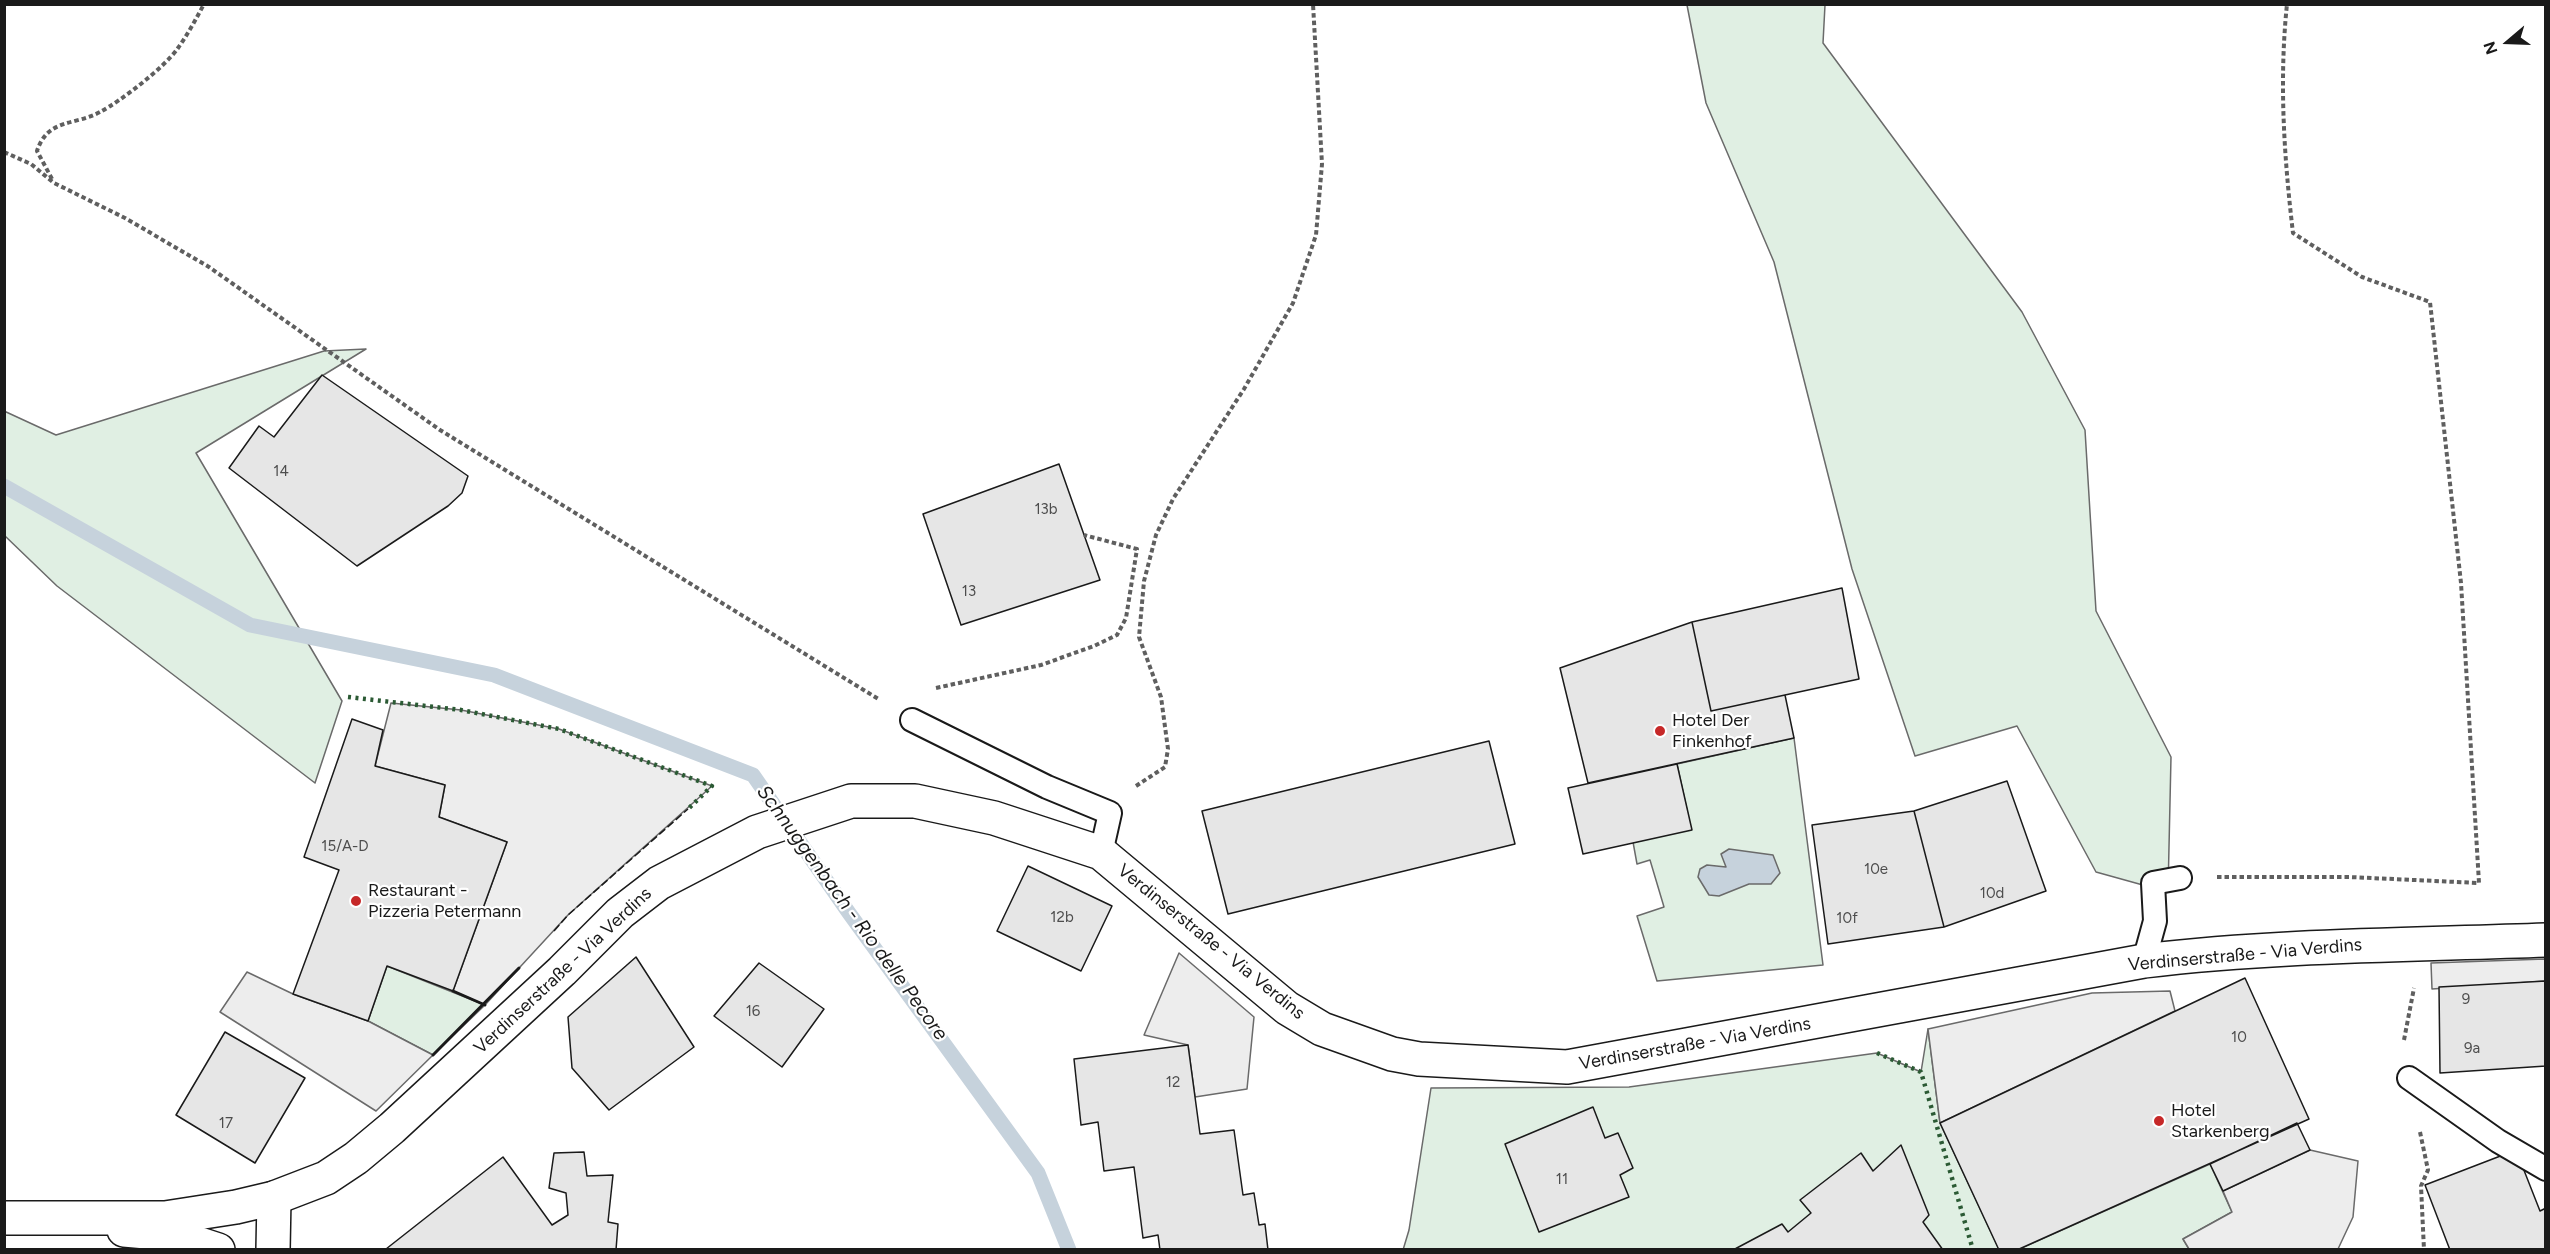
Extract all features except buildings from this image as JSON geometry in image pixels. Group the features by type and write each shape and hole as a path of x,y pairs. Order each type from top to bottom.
{"street":[{"name":"Verdinserstraße - Via Verdins","path":"4,1218 165,1218 236,1207 274,1198 326,1178 356,1158 430,1095 620,913 659,882 757,832 851,801 915,801 994,818 1101,853 1287,1008 1322,1029 1392,1054 1419,1059 1567,1067 2144,961 2369,944 2546,940"},
{"path":"273,1250 274,1198"},
{"path":"47,1219 169,1234 218,1250"}],"lane":[{"path":"912,720 1047,787 1110,813 1101,853"},
{"path":"2144,961 2155,921 2152,883 2180,878"},
{"path":"2409,1078 2498,1141 2546,1169"}],"path":[{"path":"54,183 38,151 42,137 60,125 98,113 129,94 177,50 204,4"},
{"path":"1110,813 1138,784 1165,766 1168,750 1161,697 1139,637 1144,581 1156,536 1173,499 1244,389 1293,303 1316,235 1322,164 1313,4"},
{"path":"2180,878 2349,877 2479,883 2461,583 2430,302 2362,277 2293,233 2284,159 2283,44 2287,4"},
{"path":"4,152 31,164 54,183 125,218 209,267 440,430 912,720"},
{"path":"932,688 1041,665 1118,635 1126,618 1137,549 1084,535"}],"green space":[{"path":"1687,5 1825,5 1823,43 2022,312 2085,430 2096,611 2171,757 2168,892 2096,872 2017,726 1915,756 1852,569 1774,262 1706,103"},
{"path":"366,349 196,453 342,701 315,783 57,586 5,536 4,411 56,435 324,351"},
{"path":"1794,738 1823,965 1657,981 1637,916 1664,907 1650,860 1637,864 1633,842 1691,829 1677,764"},
{"path":"387,966 485,1005 433,1055 368,1021"},
{"path":"1928,1029 1940,1123 1999,1249 1403,1250 1409,1230 1431,1088 1629,1087 1877,1053 1921,1072"},
{"path":"2210,1164 2232,1212 2183,1239 2189,1249 2017,1250"}],"shaded area":[{"path":"391,703 461,710 559,729 712,786 568,915 485,1005 453,991 507,842 439,817 445,785 375,766"},
{"path":"1729,849 1773,855 1780,873 1771,884 1749,884 1719,896 1709,895 1698,877 1700,869 1707,865 1726,867 1721,854"},
{"path":"1179,953 1254,1017 1247,1089 1195,1097 1188,1045 1144,1035"},
{"path":"2545,959 2545,981 2432,989 2431,963"},
{"path":"247,972 293,994 368,1021 433,1055 376,1111 220,1012"},
{"path":"2170,991 2175,1011 1940,1123 1928,1029 2092,993"},
{"path":"2310,1150 2358,1161 2353,1217 2338,1249 2189,1249 2183,1239 2232,1212 2223,1191"}],"waterway":[{"name":"Schnuggenbach - Rio delle Pecore","path":"4,486 250,625 494,675 753,775 849,913 1038,1173 1069,1250"}],"hedge":[{"path":"348,697 461,710 559,729 712,786 688,809"},
{"path":"1877,1053 1921,1072 1973,1250"}],"fence":[{"path":"554,931 568,915 688,809"}],"wall":[{"path":"433,1055 519,968"},
{"path":"453,991 485,1005"}],"place":[{"name":"Hotel Der Finkenhof","path":"1660,731"},
{"name":"Restaurant - Pizzeria Petermann","path":"356,901"},
{"name":"Hotel Starkenberg","path":"2159,1121"}]}
